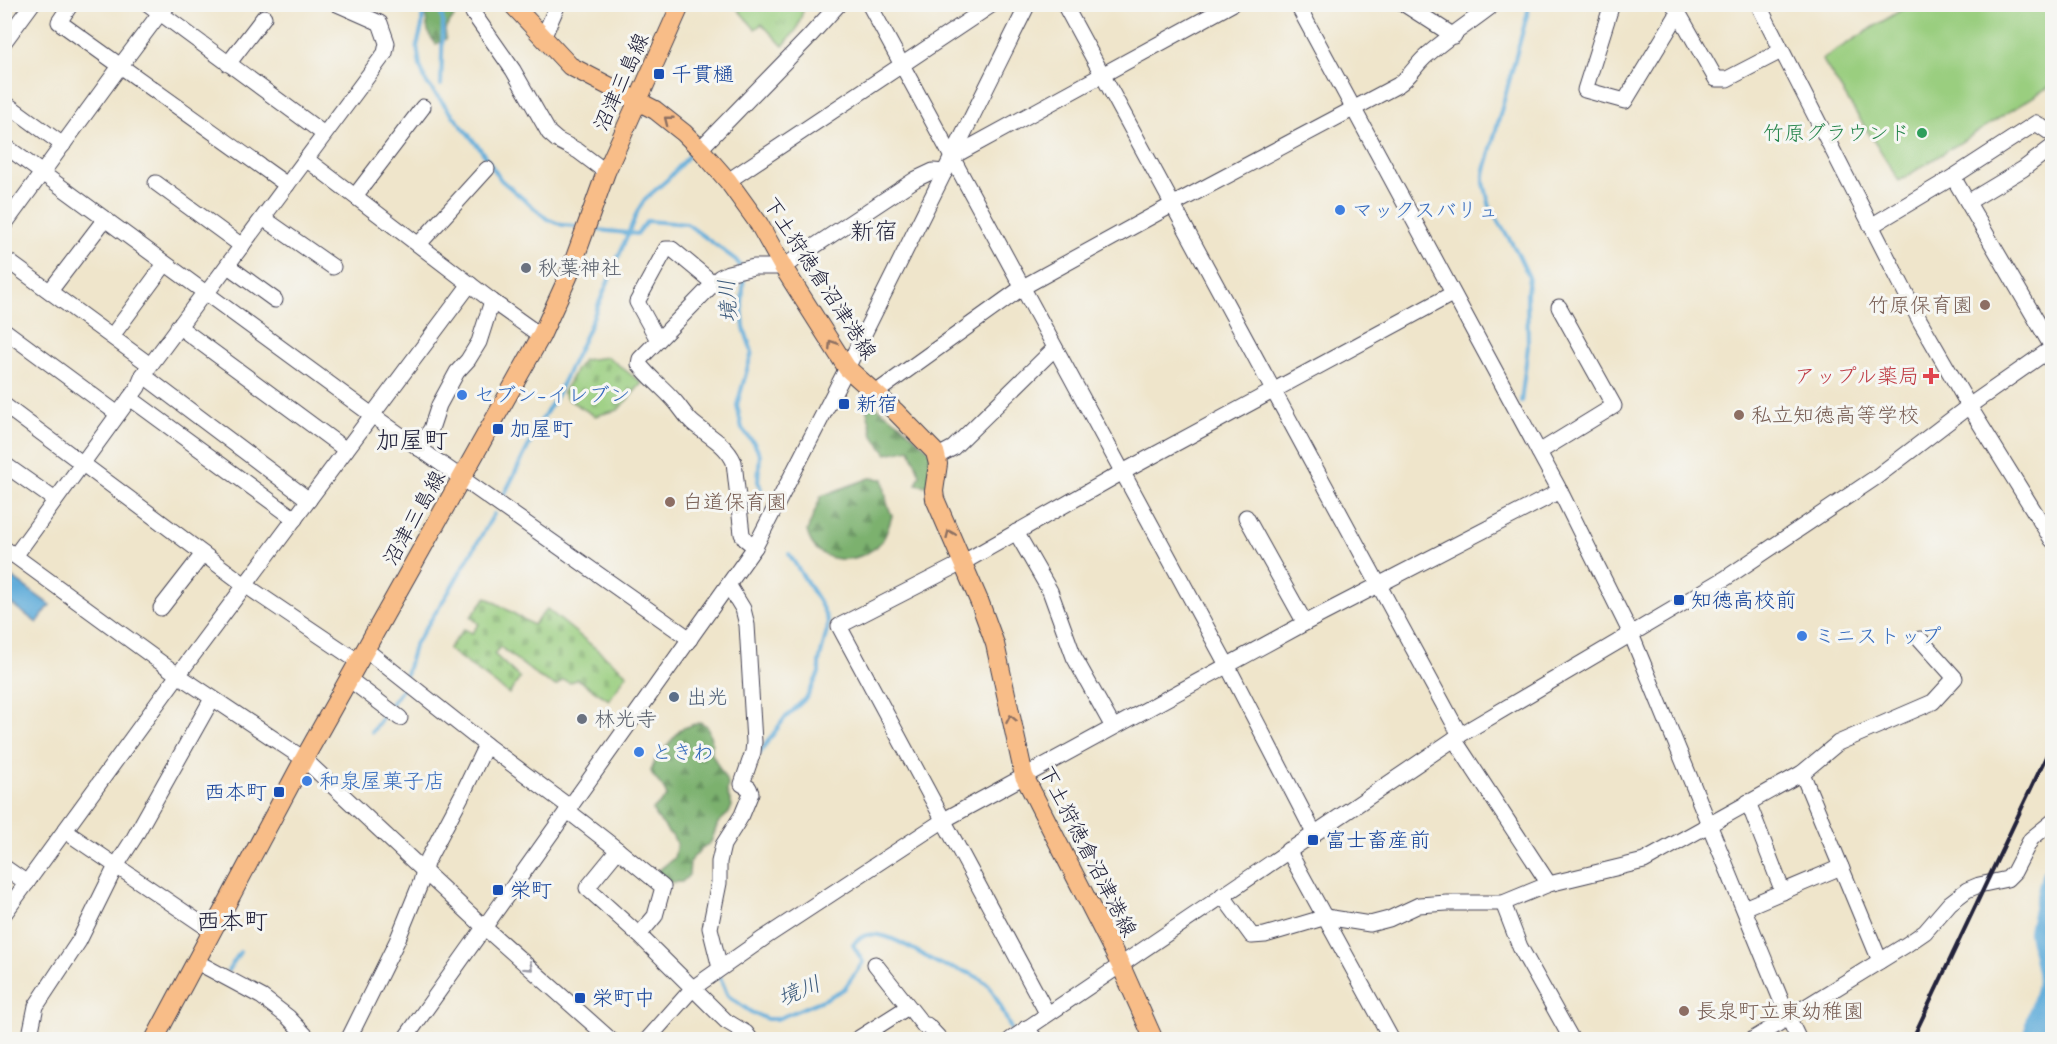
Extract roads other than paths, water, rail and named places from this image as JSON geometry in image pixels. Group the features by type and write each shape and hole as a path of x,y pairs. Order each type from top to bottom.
{"main road":[{"name":"下土狩徳倉沼津港線","path":"512,4 570,66 636,100 668,120 700,149 759,224 783,267 847,368 938,456 935,499 981,603 995,644 1024,776 1121,966 1154,1040"},
{"name":"沼津三島線","path":"154,1040 304,759 541,336 568,277 606,172 636,100 681,4"}],"street":[{"path":"4,42 32,4"},
{"path":"71,4 59,22 286,185"},
{"path":"337,4 380,23 386,36 387,48 228,266 178,326 130,398 56,500 10,552 212,699 304,759 485,928 611,1040"},
{"path":"477,4 473,13 513,70 549,133 606,172"},
{"path":"543,38 558,4"},
{"path":"700,149 838,4"},
{"path":"869,4 1227,665 1314,833"},
{"path":"728,182 993,4"},
{"path":"404,1040 755,547 1028,4"},
{"path":"1064,4 1378,584 1457,737 1549,884"},
{"path":"952,158 1232,4"},
{"path":"1297,4 1560,491 1631,634 1799,1040"},
{"path":"1404,4 1454,36"},
{"path":"874,394 1023,286 1408,78 1421,60 1494,4"},
{"path":"1612,4 1585,90 1625,100 1675,8"},
{"path":"1758,4 1920,321 1968,406 2052,540"},
{"path":"4,225 121,65 159,7 228,64 324,134"},
{"path":"1675,8 1716,79 1727,79 1781,51"},
{"path":"228,64 264,17"},
{"path":"4,102 63,145"},
{"path":"355,196 423,107"},
{"path":"1872,226 2036,123 2052,134"},
{"path":"4,145 462,480 690,639"},
{"path":"1968,202 2023,169 2052,147"},
{"path":"306,159 541,336"},
{"path":"419,244 487,169"},
{"path":"755,547 742,534 734,462 731,456 716,440 692,422 674,399 653,381 639,364 644,354 713,283 728,273 754,267 783,267 916,179 933,171 945,172"},
{"path":"1010,1040 1031,1034 1047,1012 1121,966 1288,850 1457,737 1539,686 1726,578 1865,484 1968,406 2052,347 1953,177"},
{"path":"156,183 242,246"},
{"path":"263,218 333,267"},
{"path":"50,291 105,219"},
{"path":"658,340 637,302 666,249 672,249 713,283"},
{"path":"4,258 112,336 147,370 309,500"},
{"path":"112,336 165,264"},
{"path":"228,266 274,300"},
{"path":"4,914 178,675 470,284"},
{"path":"1047,1012 839,626 962,563 1121,473 1452,294"},
{"path":"418,448 431,429 439,405 456,372 468,360 479,342 492,301"},
{"path":"1539,452 1614,406 1559,307"},
{"path":"178,326 346,450"},
{"path":"4,330 118,414"},
{"path":"938,456 953,448 1055,348"},
{"path":"130,398 295,519"},
{"path":"4,405 245,585 362,656 486,745 663,886 655,916 639,935"},
{"path":"4,464 56,500"},
{"path":"647,1040 693,988 720,968 944,820 1378,584 1560,491"},
{"path":"1246,517 1305,623"},
{"path":"1016,531 1050,591 1074,657 1113,727"},
{"path":"161,608 203,554"},
{"path":"720,968 710,928 719,883 719,862 723,845 742,815 751,793 749,788 742,784 754,742 747,625 743,609 729,586"},
{"path":"1222,895 1252,936 1265,935 1326,917 1370,924 1389,919 1419,905 1503,903 1549,884 1644,861 1802,773 1838,744 1934,702 1955,678 1920,639"},
{"path":"349,680 392,712"},
{"path":"29,1040 36,1006 79,941 116,866 212,699"},
{"path":"348,1040 397,941 426,863 486,745"},
{"path":"1802,773 1880,962"},
{"path":"1748,802 1783,892"},
{"path":"1752,1040 1925,932 1950,903 1967,890 1974,886 2007,879 2031,839 2052,822"},
{"path":"65,831 212,931"},
{"path":"618,850 587,888 639,935 726,1021 746,1033 752,1040"},
{"path":"1288,850 1392,1040"},
{"path":"4,867 27,883"},
{"path":"1744,908 1841,867"},
{"path":"1503,903 1520,947 1572,1040"},
{"path":"195,961 262,997 288,1017 310,1040"},
{"path":"875,964 924,1026 927,1025 941,1040"},
{"path":"856,1040 908,1007"}],"water":[{"path":"13,578 50,605 37,623 5,599 5,590"}],"waterway":[{"name":"境川","path":"423,4 422,26 417,46 420,66 426,82 481,150 501,180 547,219 562,225 576,226"},
{"path":"440,4 443,23 441,85"},
{"path":"1521,402 1528,346 1529,277 1490,207 1484,174 1530,4"},
{"path":"501,501 542,419 555,399 587,332 638,210 645,199 668,179 692,152"},
{"name":"境川","path":"598,230 637,234 647,221 687,224 736,260 741,267"},
{"name":"境川","path":"744,273 742,304 744,328 752,352 737,405 742,429 754,443 760,455 758,481 761,489"},
{"path":"406,675 414,646 494,514"},
{"name":"境川","path":"759,754 784,719 807,697 819,673 819,662 827,630 828,621 820,603 789,554"},
{"path":"389,707 403,688"},
{"path":"372,732 385,713"},
{"path":"2036,1040 2036,1023 2049,981 2039,932 2052,876"},
{"name":"境川","path":"719,975 728,996 751,1012 767,1019 777,1019 844,989 863,962 853,945 861,937 871,934 883,936 908,946 940,964 970,973 981,979 994,993 1011,1029"},
{"path":"228,971 240,952"}],"railway":[{"path":"1912,1040 2052,744"}],"place":[{"name":"千貫樋","path":"659,74"},
{"name":"竹原グラウンド","path":"1922,133"},
{"name":"マックスバリュ","path":"1340,210"},
{"name":"秋葉神社","path":"526,268"},
{"name":"竹原保育園","path":"1985,305"},
{"name":"アップル薬局","path":"1931,376"},
{"name":"セブン-イレブン","path":"462,395"},
{"name":"新宿","path":"844,404"},
{"name":"私立知徳高等学校","path":"1739,415"},
{"name":"加屋町","path":"498,429"},
{"name":"白道保育園","path":"670,502"},
{"name":"知徳高校前","path":"1679,600"},
{"name":"ミニストップ","path":"1802,636"},
{"name":"出光","path":"674,697"},
{"name":"林光寺","path":"582,719"},
{"name":"ときわ","path":"639,752"},
{"name":"和泉屋菓子店","path":"307,781"},
{"name":"西本町","path":"279,792"},
{"name":"富士畜産前","path":"1313,840"},
{"name":"栄町","path":"498,890"},
{"name":"栄町中","path":"580,998"},
{"name":"長泉町立東幼稚園","path":"1684,1011"}],"district":[{"name":"新宿","path":"874,231"},
{"name":"加屋町","path":"412,440"},
{"name":"西本町","path":"232,921"}]}
